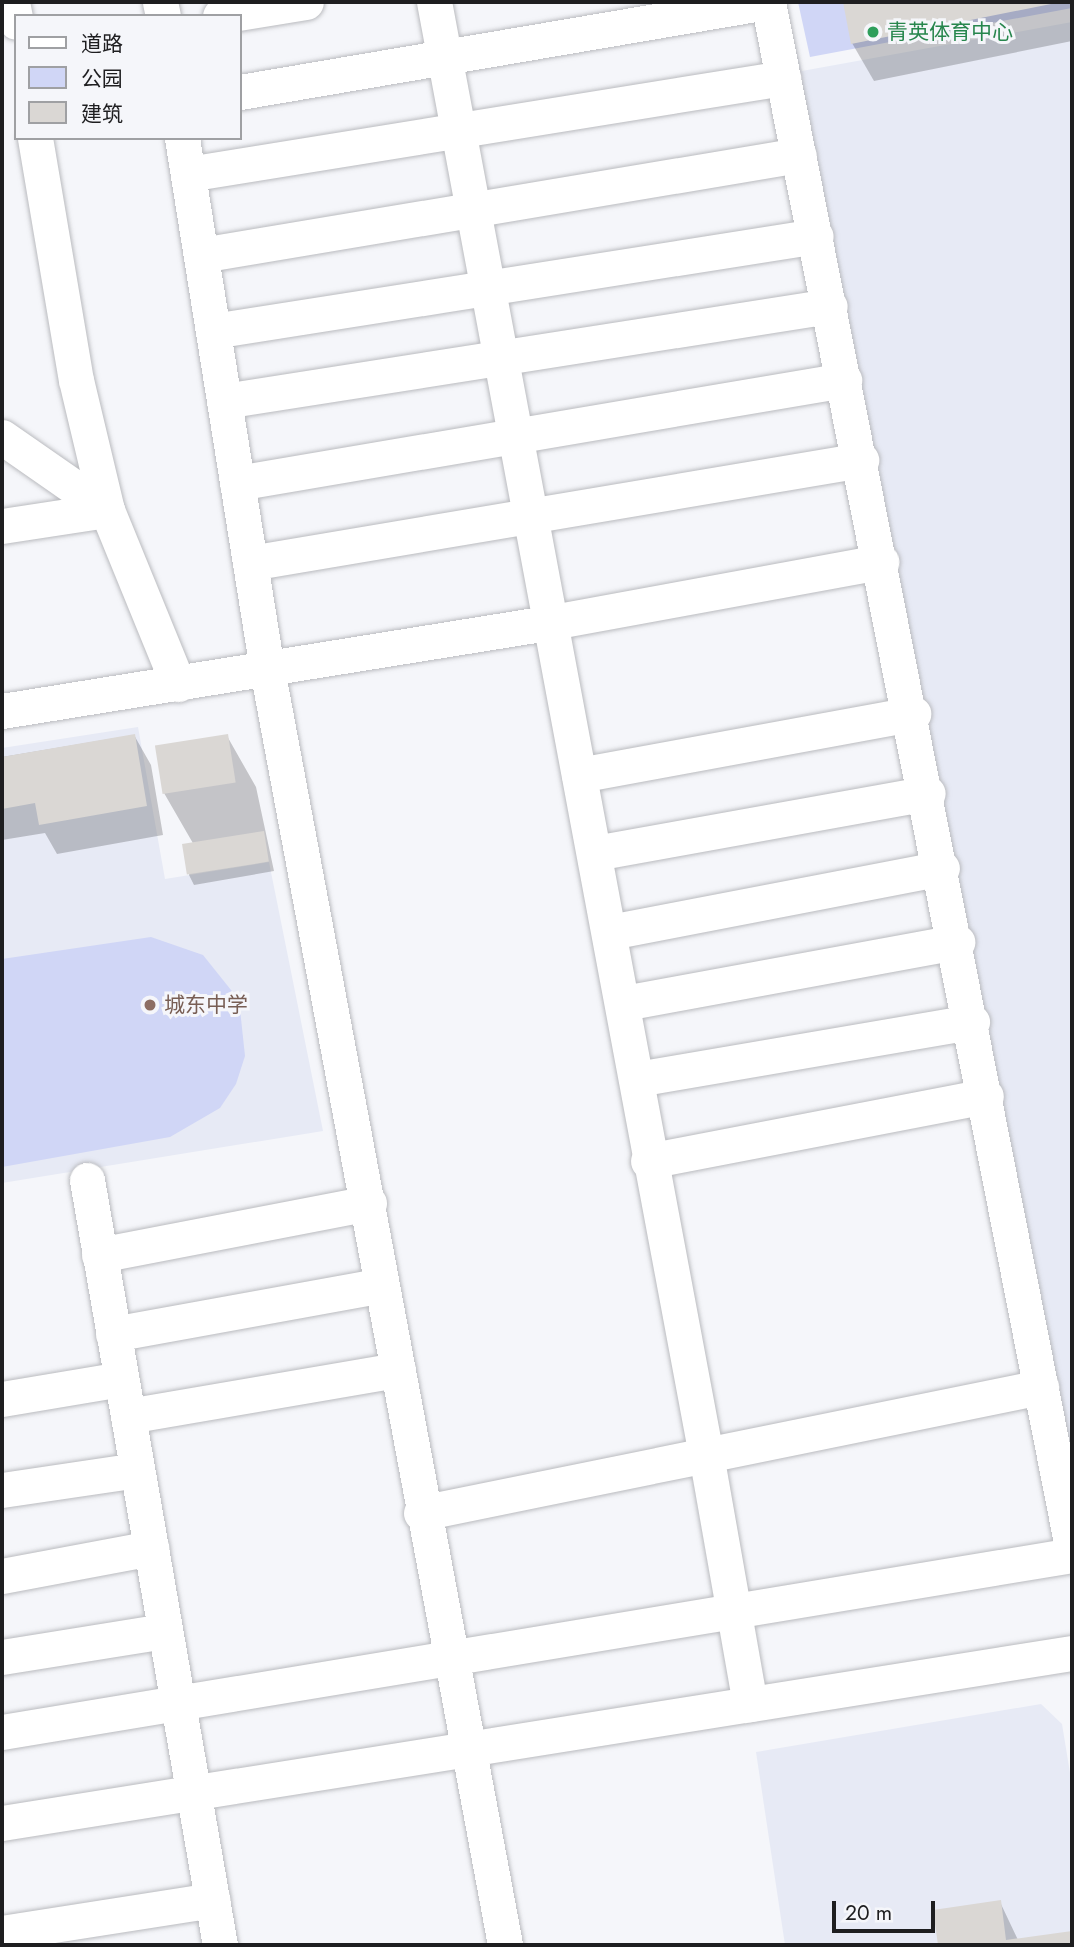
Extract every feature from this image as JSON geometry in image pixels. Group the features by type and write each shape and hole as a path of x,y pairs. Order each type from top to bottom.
{"street":[{"path":"232,14 306,2"},
{"path":"434,2 547,623 624,1003 648,1161 706,1455 750,1703"},
{"path":"242,92 767,2 913,714 1072,1547"},
{"path":"188,174 783,78"},
{"path":"35,140 76,380 107,510 178,684"},
{"path":"182,140 267,669 369,1203 421,1513 455,1659 505,1945"},
{"path":"201,255 799,155"},
{"path":"213,331 816,236"},
{"path":"224,401 830,306"},
{"path":"237,483 845,380"},
{"path":"2,437 107,510"},
{"path":"250,562 861,460"},
{"path":"2,526 107,510"},
{"path":"2,711 547,623 881,562"},
{"path":"579,775 913,714"},
{"path":"595,853 928,793"},
{"path":"610,932 942,868"},
{"path":"624,1003 957,942"},
{"path":"637,1079 972,1022"},
{"path":"648,1161 986,1096"},
{"path":"87,1180 220,1945"},
{"path":"99,1255 369,1203"},
{"path":"113,1334 382,1285"},
{"path":"128,1416 398,1370"},
{"path":"2,1399 121,1379"},
{"path":"421,1513 1041,1387"},
{"path":"2,1490 137,1470"},
{"path":"2,1576 150,1548"},
{"path":"2,1732 1072,1555"},
{"path":"2,1657 165,1631"},
{"path":"2,1823 1072,1653"},
{"path":"2,1933 212,1900"}],"shaded area":[{"path":"783,2 802,71 1072,22 1072,1547"},
{"name":"城东中学","path":"138,727 165,879 269,862 323,1131 2,1183 2,748"},
{"path":"1041,1704 1062,1724 1072,1785 1072,1945 785,1945 756,1752"}],"green space":[{"name":"青英体育中心","path":"798,2 1072,2 1072,8 810,57"},
{"path":"151,937 203,955 239,1000 245,1056 236,1084 220,1108 170,1137 2,1167 2,959"}],"building":[{"path":"843,2 1056,2 1056,3 851,44"},
{"path":"135,734 147,806 39,825 35,803 2,809 2,757"},
{"path":"228,734 236,782 163,794 155,746"},
{"path":"264,831 269,862 187,875 182,844"},
{"path":"1001,1900 1006,1940 1072,1931 1072,1945 938,1945 933,1910"}],"place":[{"name":"青英体育中心","path":"873,32"},
{"name":"城东中学","path":"150,1005"}]}
